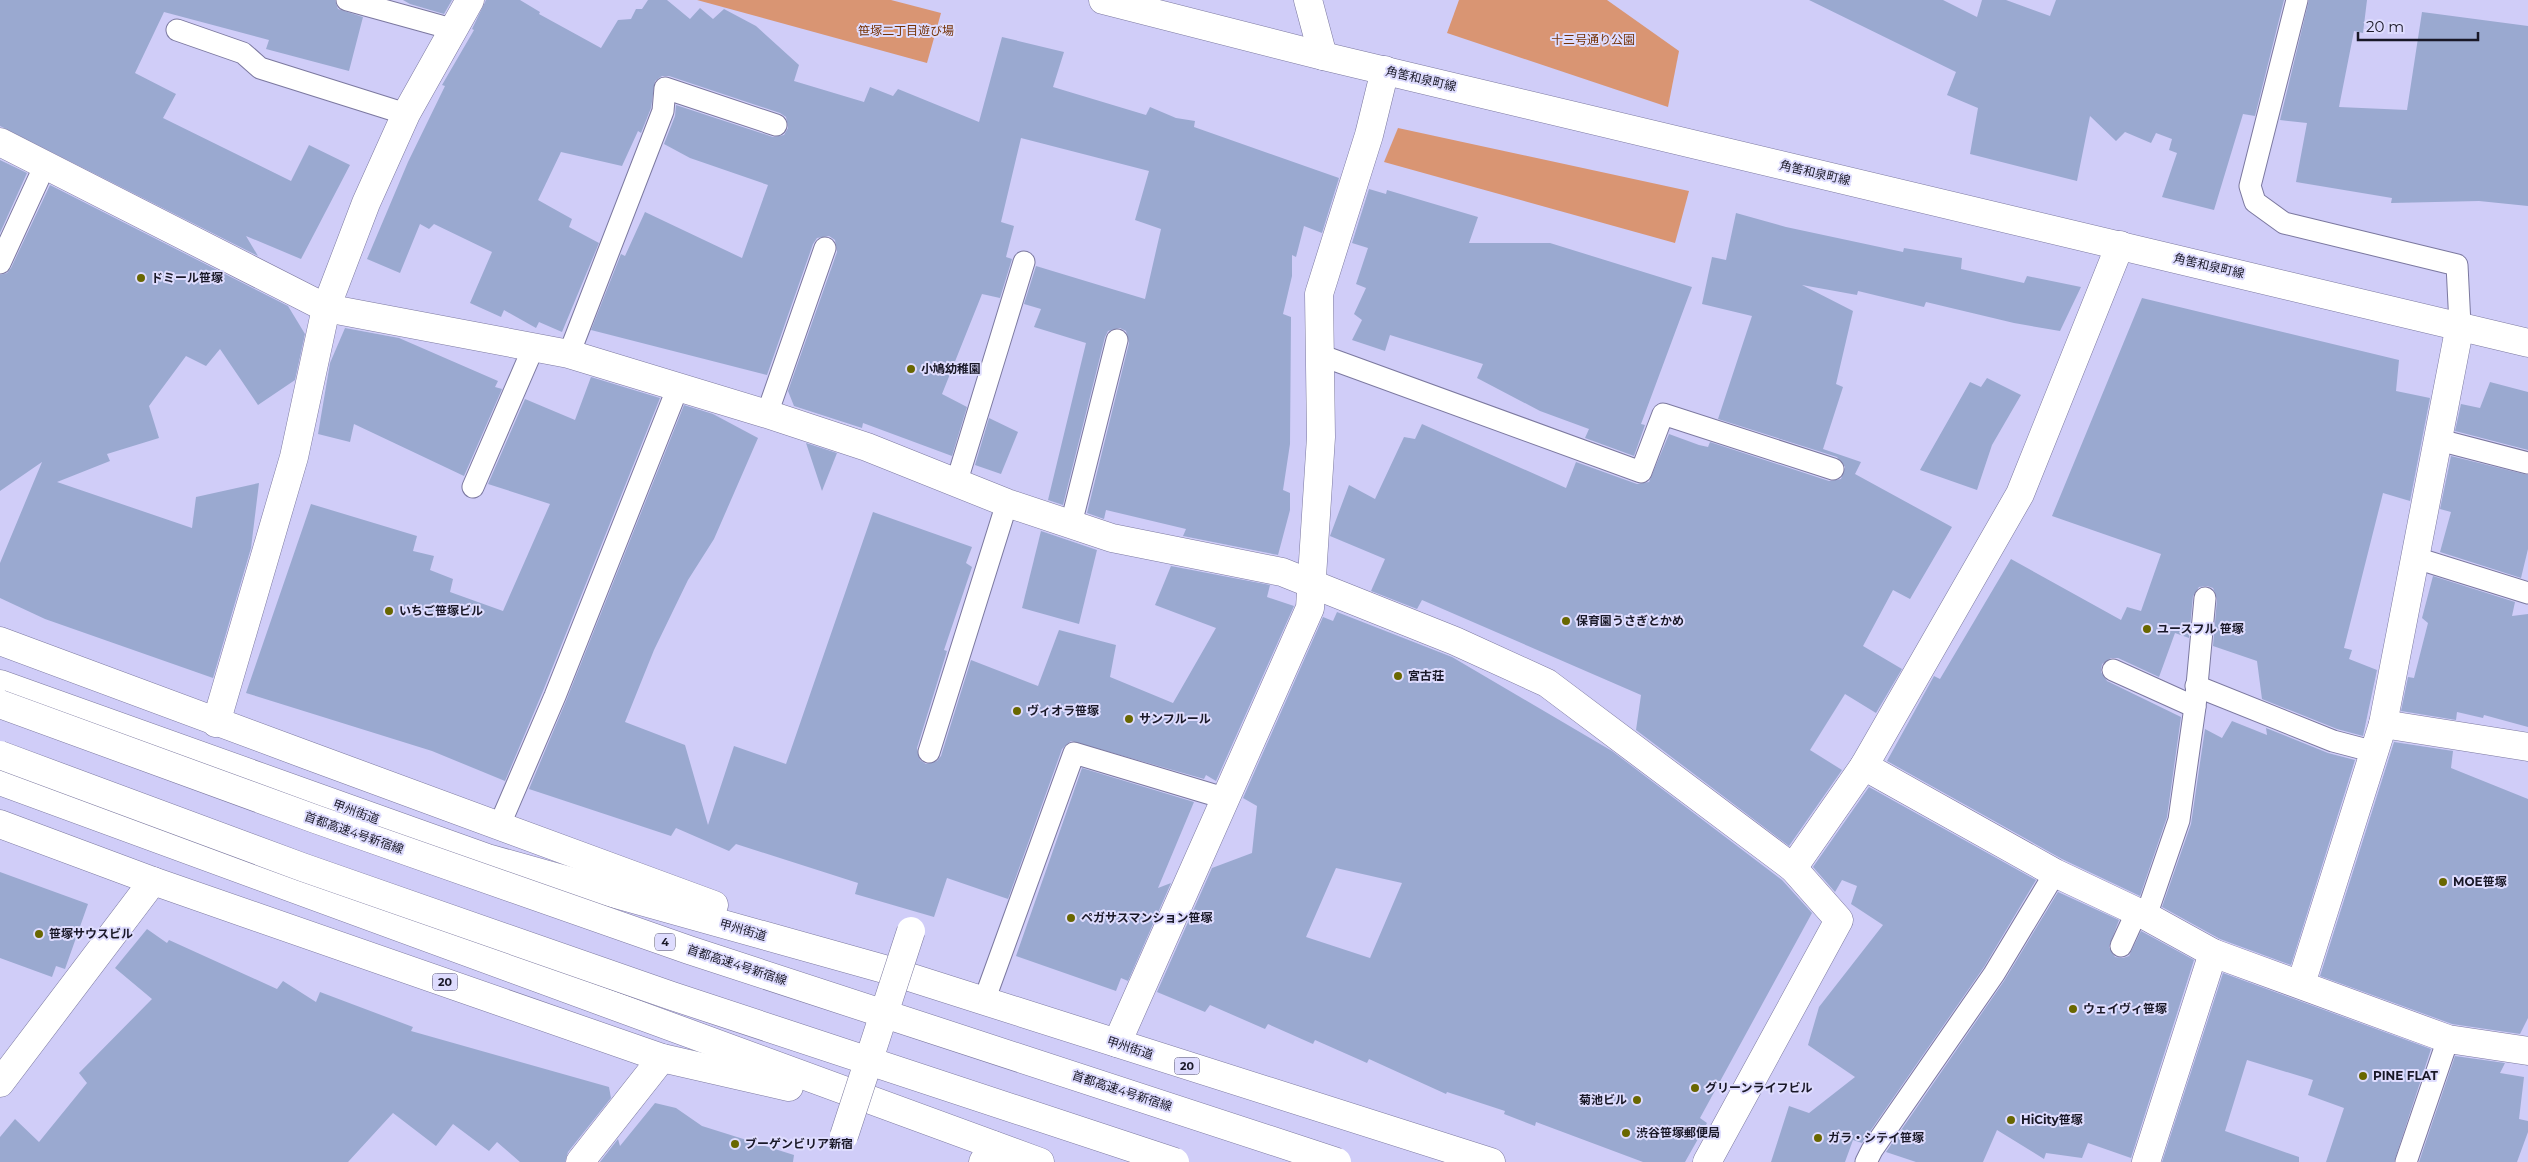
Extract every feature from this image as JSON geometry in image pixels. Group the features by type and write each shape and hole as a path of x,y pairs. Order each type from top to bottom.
{"main road":[{"path":"216,723 294,457 326,308 366,204 406,114 470,0"},
{"name":"角筈和泉町線","path":"1103,0 1323,56 2460,325 2528,343"},
{"path":"1308,0 1323,56"},
{"path":"1117,1043 1224,798 1310,608 1321,437 1319,294 1369,135 1385,70"},
{"path":"0,142 326,308 569,354 768,414 867,447 1007,503 1112,538 1282,572 1455,640 1547,683 1793,868 1839,920 1707,1162"},
{"path":"1793,868 1864,766 2020,494 2120,245"},
{"path":"2301,984 2383,724 2460,325"},
{"path":"0,641 216,723 500,824 884,969"},
{"name":"甲州街道","path":"0,684 487,858 884,969 1491,1162"},
{"name":"首都高速4号新宿線","path":"0,704 315,819 689,950 1337,1162"},
{"path":"2383,724 2528,747"},
{"path":"0,755 302,867 672,996 1176,1162"},
{"path":"1864,766 2055,873 2141,914 2213,953 2448,1039 2528,1050"},
{"name":"20","path":"0,781 898,1112 988,1154 1040,1162"},
{"name":"20","path":"0,824 154,881 662,1058 898,1112"},
{"path":"5,1068 154,881"},
{"path":"844,1136 912,931"},
{"path":"2146,1162 2213,953"},
{"path":"580,1162 662,1058"}],"lane":[{"path":"347,0 452,29"},
{"path":"2297,0 2250,186 2255,202 2284,223 2457,266 2460,325"},
{"path":"177,30 243,53 260,68 406,114"},
{"path":"569,354 663,111 665,88 776,125"},
{"path":"0,263 45,166"},
{"path":"768,414 825,248"},
{"path":"956,484 1024,262"},
{"path":"1071,524 1116,340"},
{"path":"472,487 534,346"},
{"path":"1320,356 1641,472 1663,414 1833,469"},
{"path":"500,824 555,696 678,387"},
{"path":"2439,440 2528,462"},
{"path":"929,752 1007,503"},
{"path":"2416,558 2528,593"},
{"path":"2121,946 2141,914 2178,820 2195,707 2206,598"},
{"path":"2113,670 2195,707"},
{"path":"2196,686 2333,741 2375,752"},
{"path":"984,1001 1074,752 1224,798"},
{"path":"1866,1162 1872,1150 1994,974 2055,873"},
{"path":"2406,1162 2448,1039"}],"green space":[{"name":"笹塚二丁目遊び場","path":"697,0 891,0 941,13 927,63"},
{"name":"十三号通り公園","path":"1459,0 1607,0 1679,51 1668,107 1447,33"},
{"path":"1398,128 1689,191 1675,243 1384,162"}],"building":[{"path":"0,0 335,0 338,9 363,17 349,71 266,49 269,40 164,12 135,73 176,94 163,118 291,181 309,145 350,165 301,259 246,236 258,256 0,126"},
{"path":"403,0 452,0 444,14 410,4"},
{"path":"486,0 520,0 540,12 539,14 601,48 618,20 631,19 636,9 642,9 648,0 667,0 690,19 700,8 713,19 724,9 756,26 799,65 794,81 864,102 870,87 893,96 898,89 979,122 1002,37 1064,52 1053,87 1146,115 1150,107 1176,118 1195,121 1194,127 1339,178 1322,233 1304,226 1296,257 1292,255 1292,276 1283,314 1291,317 1290,444 1283,490 1290,493 1290,510 1278,555 1183,536 1186,529 1106,510 1104,519 1087,513 1129,343 1126,331 1120,328 1108,331 1105,337 1063,505 1048,500 1086,343 1034,327 1041,309 1024,304 1036,266 1145,299 1161,229 1135,220 1149,171 1021,138 1001,222 1014,226 1006,257 1012,259 1000,298 982,294 942,394 967,407 952,456 863,423 862,428 794,406 788,391 837,252 835,240 829,236 817,238 813,244 767,375 591,330 621,254 625,256 645,212 742,258 768,185 690,158 664,144 675,116 676,105 773,137 784,135 788,128 786,117 780,113 669,76 662,76 655,81 651,108 641,133 638,131 622,166 561,152 538,200 572,219 569,227 599,243 562,332 539,322 536,328 504,310 501,317 470,303 492,252 434,224 429,229 420,224 400,273 367,259 408,162 445,86 442,85 474,30 472,29"},
{"path":"1809,0 1943,0 1977,17 1982,0 2006,0 2050,16 2056,0 2284,0 2255,116 2243,114 2214,210 2162,197 2177,153 2169,150 2172,139 2156,133 2151,143 2125,132 2116,141 2090,116 2077,181 1970,154 1978,108 1947,95 1956,72"},
{"path":"2309,0 2367,0 2363,33 2354,31 2339,107 2407,110 2422,12 2528,26 2528,206 2479,201 2391,203 2392,198 2296,182 2307,123 2280,120"},
{"path":"0,160 27,173 0,233"},
{"path":"50,185 288,306 305,334 295,380 258,405 220,349 206,366 186,356 149,406 159,438 107,454 110,461 57,482 192,528 196,497 259,483 251,548 213,678 45,619 0,598 0,563 42,462 0,491 0,275 7,273 11,268"},
{"path":"1369,189 1386,194 1387,190 1478,217 1469,243 1550,243 1692,287 1641,424 1645,425 1634,456 1585,438 1589,429 1540,411 1477,378 1483,364 1390,335 1385,351 1352,340 1362,320 1354,314 1366,288 1356,284 1368,248 1352,243"},
{"path":"1736,213 1786,227 1903,252 1904,248 1962,258 1961,269 2024,283 2027,276 2081,287 2060,331 2014,323 1926,302 1924,307 1858,291 1857,295 1802,285 1853,311 1836,384 1843,387 1823,449 1861,462 1855,474 1952,527 1910,599 1893,590 1863,646 1902,669 1876,713 1845,694 1810,750 1842,770 1789,846 1636,730 1641,695 1422,600 1417,609 1371,591 1385,559 1330,536 1349,485 1375,499 1404,437 1415,439 1422,424 1566,488 1576,462 1637,484 1649,482 1669,434 1708,447 1710,442 1829,481 1841,479 1845,467 1837,457 1718,419 1752,316 1702,304 1712,257 1726,260"},
{"path":"2142,298 2399,360 2396,391 2430,398 2410,501 2383,493 2344,648 2352,650 2349,659 2377,670 2363,736 2337,729 2262,699 2257,661 2213,646 2217,599 2213,588 2207,586 2199,587 2193,596 2189,638 2175,633 2159,677 2118,658 2111,658 2102,664 2101,672 2107,681 2181,717 2167,817 2140,896 2062,859 1887,761 1934,676 1940,679 2011,559 2121,620 2127,607 2141,611 2161,554 2052,516"},
{"path":"345,328 399,338 498,381 495,387 502,389 464,476 354,424 350,442 318,434 330,363"},
{"name":"いちご笹塚ビル","path":"591,377 660,398 505,781 432,751 246,693 311,504 417,536 413,551 434,556 430,570 453,579 450,592 503,611 550,504 488,484 525,399 575,420"},
{"path":"1987,378 2021,395 1992,445 1977,490 1920,470 1970,382 1981,387"},
{"path":"2490,382 2528,392 2528,450 2455,431 2461,404 2480,408"},
{"path":"684,405 713,414 758,438 714,539 688,580 654,650 625,722 685,745 708,825 734,746 786,764 873,512 972,547 966,563 972,567 944,650 947,651 917,748 920,760 926,764 937,761 941,756 971,660 1038,686 1059,630 1116,645 1110,677 1173,703 1216,628 1155,605 1171,566 1270,585 1267,597 1294,606 1216,781 1206,775 1204,779 1071,741 1062,749 1008,899 947,878 934,917 855,894 858,883 736,844 729,851 676,828 671,836 529,789"},
{"path":"989,418 1018,432 1001,474 975,465"},
{"path":"806,443 837,453 822,491"},
{"path":"2451,456 2528,475 2528,549 2521,578 2440,552 2451,512 2440,509"},
{"path":"1041,531 1097,550 1079,624 1022,608"},
{"path":"2433,576 2515,602 2512,616 2528,614 2528,727 2484,715 2483,718 2457,712 2456,720 2401,711 2408,677 2414,678 2428,623 2422,618"},
{"path":"1337,612 1452,657 1612,751 1782,880 1812,913 1700,1118 1707,1123 1685,1162 1643,1162 1536,1122 1535,1126 1504,1114 1505,1111 1447,1092 1446,1094 1369,1059 1367,1063 1315,1040 1313,1044 1268,1024 1265,1029 1210,1005 1205,1012 1157,992 1212,868 1252,853 1257,806 1243,798 1323,617 1333,621","holes":["1336,868 1402,883 1370,958 1306,937"]},
{"path":"2232,721 2267,735 2266,728 2328,753 2355,760 2291,965 2220,939 2162,907 2191,824 2205,729 2222,738"},
{"path":"2394,742 2453,751 2451,768 2528,799 2528,1018 2520,1034 2452,1024 2320,976"},
{"path":"1082,768 1194,802 1158,888 1171,883 1128,981 1121,978 1116,991 1016,956"},
{"path":"1869,787 2036,880 1984,967 1862,1143 1853,1140 1845,1162 1771,1162 1789,1106 1809,1113 1855,1077 1808,1045 1819,1007 1883,925 1851,904 1857,886 1842,880 1835,892 1813,867"},
{"name":"笹塚サウスビル","path":"0,872 88,904 65,969 56,966 52,977 0,958"},
{"path":"2058,892 2119,920 2109,947 2115,957 2123,958 2129,956 2141,931 2194,960 2131,1158 2088,1143 2082,1158 2046,1153 2044,1159 1997,1130 1983,1162 1916,1162 1886,1152 2004,981"},
{"path":"147,929 167,943 169,940 277,989 283,981 316,1002 320,992 413,1027 411,1031 609,1087 611,1098 568,1152 565,1162 520,1162 497,1142 489,1151 453,1124 436,1146 393,1113 348,1162 0,1162 0,1137 15,1119 39,1142 87,1083 79,1073 152,999 115,968"},
{"path":"2223,973 2431,1049 2394,1162 2326,1162 2344,1108 2308,1095 2313,1080 2247,1060 2225,1131 2299,1157 2299,1162 2162,1162"},
{"path":"2455,1056 2505,1063 2500,1073 2524,1077 2519,1119 2528,1121 2528,1132 2517,1162 2419,1162"},
{"path":"655,1103 676,1108 702,1126 794,1155 793,1162 600,1162 618,1139 620,1146"}],"place":[{"name":"ドミール笹塚","path":"141,278"},
{"name":"小鳩幼稚園","path":"911,369"},
{"name":"いちご笹塚ビル","path":"389,611"},
{"name":"保育園うさぎとかめ","path":"1566,621"},
{"name":"ユースフル 笹塚","path":"2147,629"},
{"name":"宮古荘","path":"1398,676"},
{"name":"ヴィオラ笹塚","path":"1017,711"},
{"name":"サンフルール","path":"1129,719"},
{"name":"MOE笹塚","path":"2443,882"},
{"name":"ペガサスマンション笹塚","path":"1071,918"},
{"name":"笹塚サウスビル","path":"39,934"},
{"name":"ウェイヴィ笹塚","path":"2073,1009"},
{"name":"PINE FLAT","path":"2363,1076"},
{"name":"グリーンライフビル","path":"1695,1088"},
{"name":"菊池ビル","path":"1637,1100"},
{"name":"HiCity笹塚","path":"2011,1120"},
{"name":"渋谷笹塚郵便局","path":"1626,1133"},
{"name":"ガラ・シテイ笹塚","path":"1818,1138"},
{"name":"ブーゲンビリア新宿","path":"735,1144"}]}
